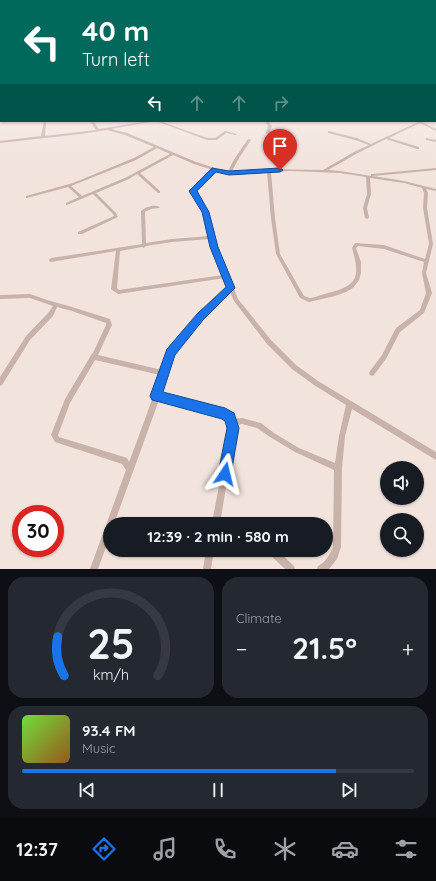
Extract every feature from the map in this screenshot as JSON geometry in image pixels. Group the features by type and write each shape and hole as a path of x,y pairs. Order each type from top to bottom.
{"street":[{"path":"43,137 45,122"},
{"path":"92,122 98,130"},
{"path":"0,142 117,129 151,122"},
{"path":"159,122 207,139 216,139 225,132 235,134"},
{"path":"267,122 270,126 268,133"},
{"path":"323,172 370,145 417,122"},
{"path":"421,122 436,130"},
{"path":"117,129 172,154 215,170 229,173 269,170 323,172 370,176 436,190"},
{"path":"330,132 370,145"},
{"path":"385,138 418,148"},
{"path":"427,139 436,141"},
{"path":"229,173 236,158 249,140"},
{"path":"27,197 68,186 135,159 157,147"},
{"path":"67,204 138,173 172,154"},
{"path":"370,176 372,174 436,169"},
{"path":"215,170 193,191 206,212 216,253 236,300 270,342 294,367 436,456"},
{"path":"269,170 278,254 302,297 313,300 345,291 354,285 359,270 354,248 357,244 384,247 427,261"},
{"path":"138,173 159,192"},
{"path":"367,218 365,208 369,194 370,176"},
{"path":"68,186 82,198"},
{"path":"372,373 384,357 398,330 422,311 428,294 424,273 431,244 425,208 426,193 424,187"},
{"path":"80,233 116,217 115,214 94,193"},
{"path":"144,246 143,212 148,208 158,207"},
{"path":"51,260 187,238 212,237"},
{"path":"118,250 114,286 115,291 118,292 227,276"},
{"path":"94,569 170,353 200,317 231,288"},
{"path":"0,297 27,295 108,321 109,325 93,357 67,401 54,435 57,440 124,462 130,469"},
{"path":"0,383 28,338 51,314 56,305"},
{"path":"93,357 163,373"},
{"path":"156,396 225,414 232,422 233,428 217,517"},
{"path":"321,569 323,569 334,556 337,547 338,468 342,436 350,403"},
{"path":"232,422 242,421 259,425 272,435 297,450 338,468"},
{"path":"124,462 134,458"},
{"path":"207,569 209,557"},
{"path":"278,557 291,569"}],"route":[{"path":"225,474 233,428 230,418 225,414 156,396 170,353 200,317 231,288 214,247 206,212 193,191 215,170 229,173 258,170 280,170"}]}
